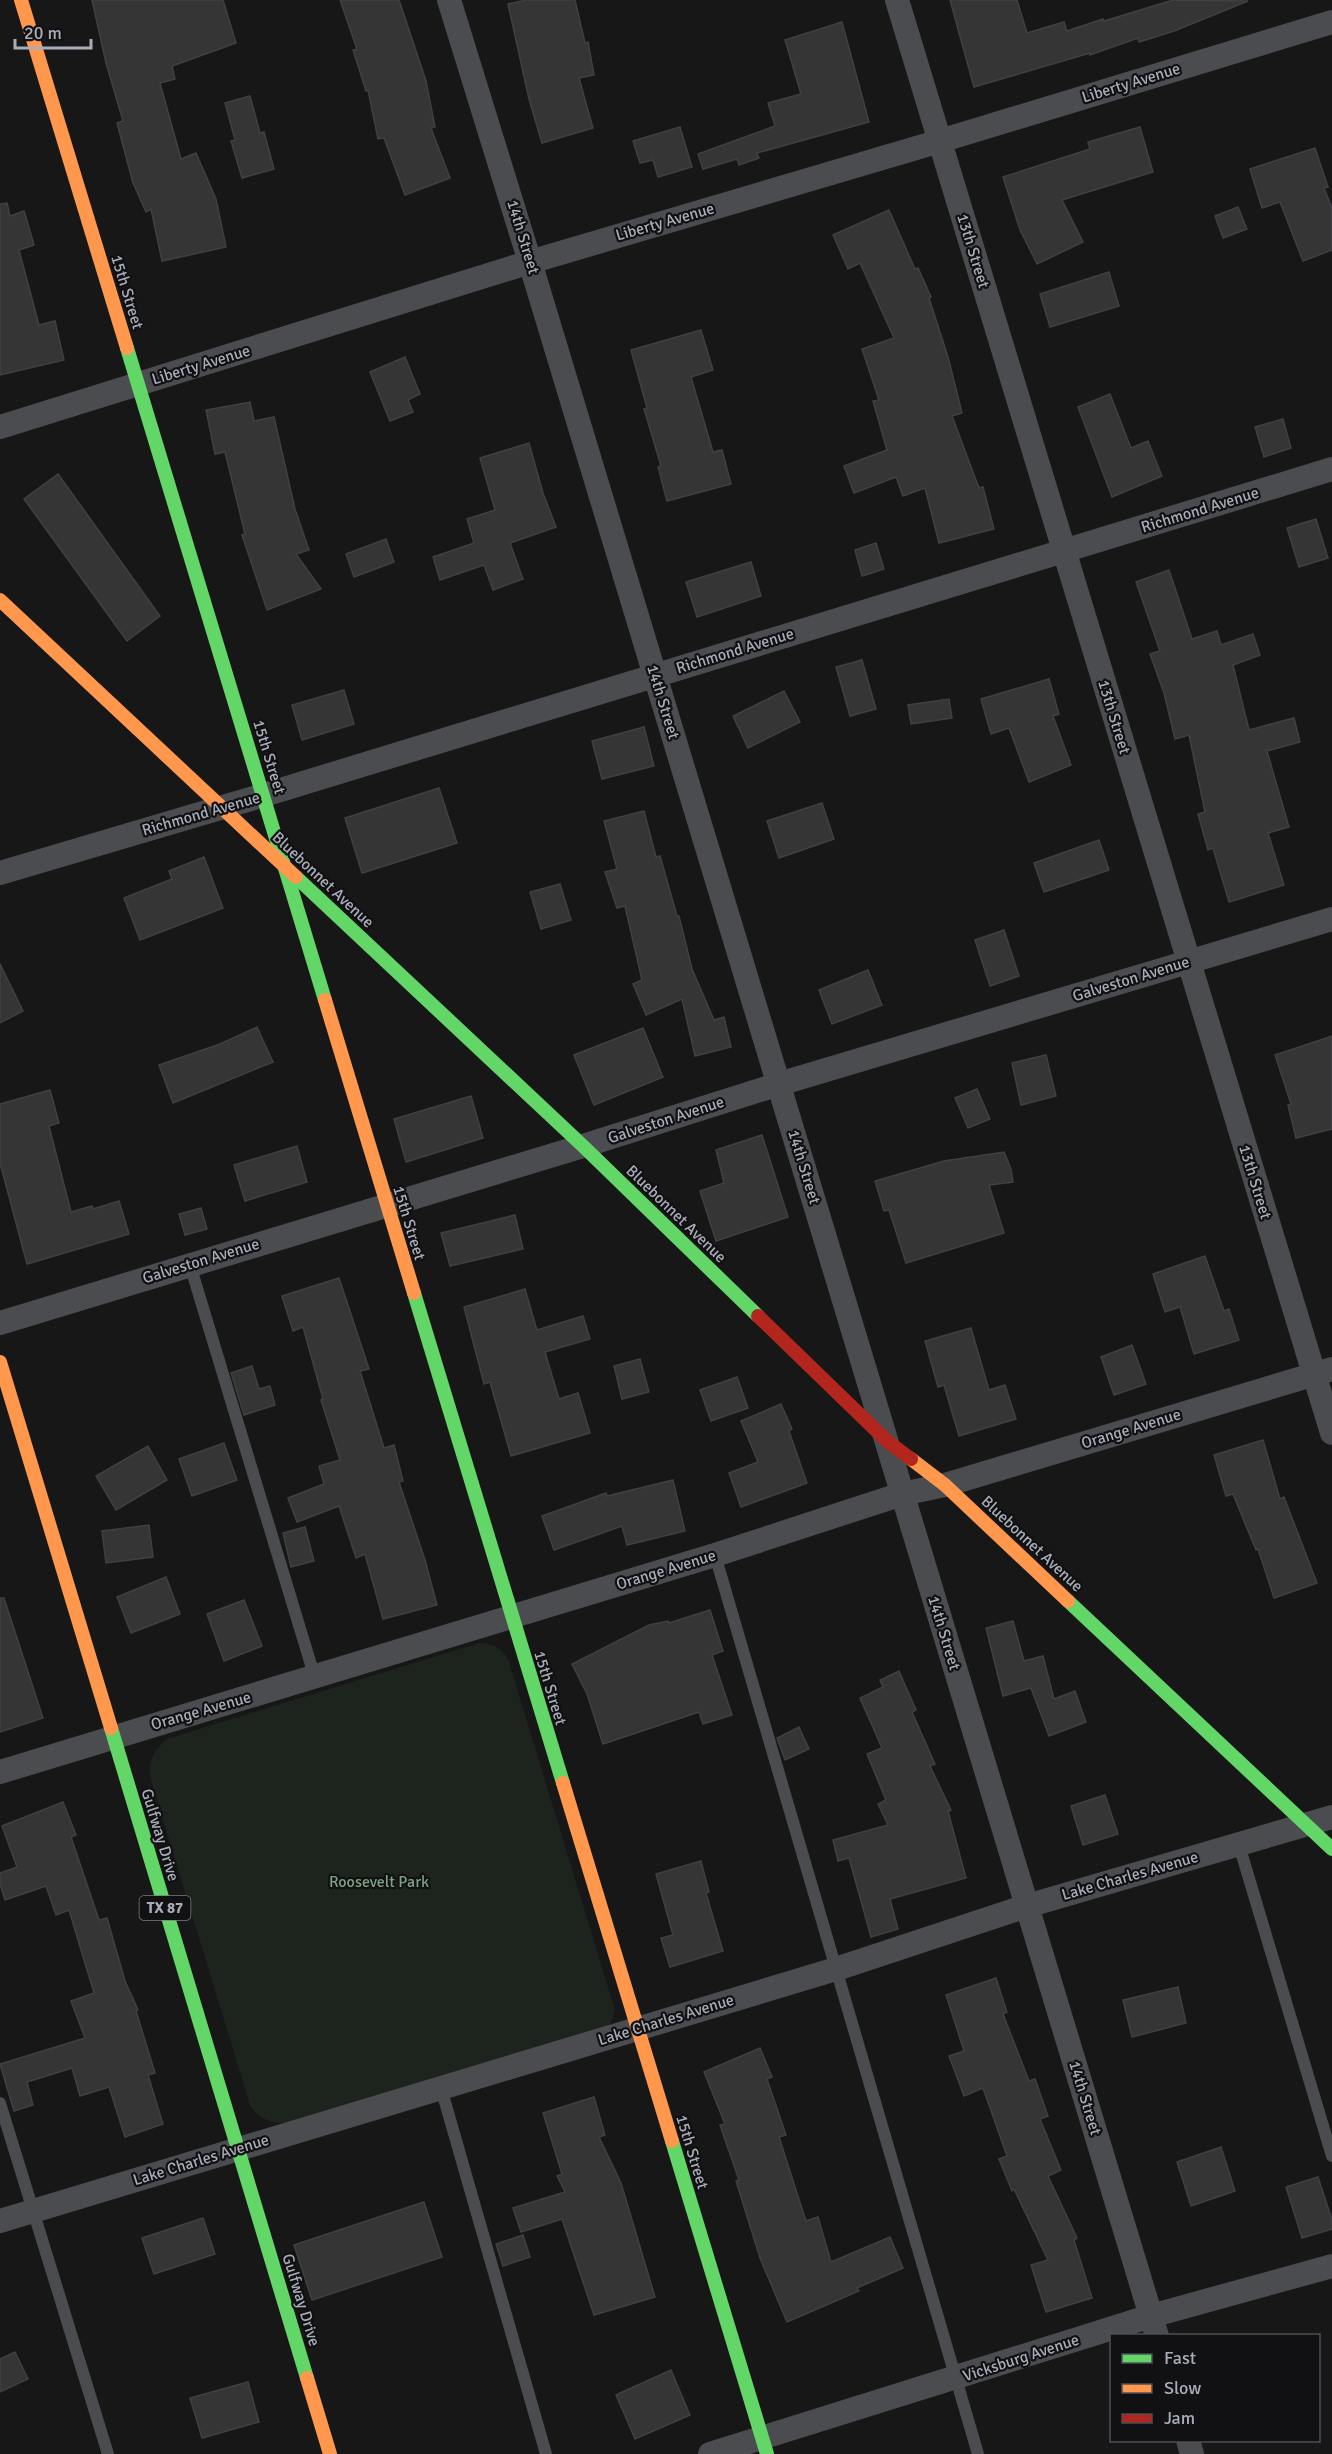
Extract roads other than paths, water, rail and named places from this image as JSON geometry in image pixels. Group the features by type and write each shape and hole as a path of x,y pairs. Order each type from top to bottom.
{"street":[{"name":"15th Street","path":"21,0 764,2446"},
{"name":"14th Street","path":"449,0 1154,2326"},
{"name":"13th Street","path":"897,0 1188,962 1323,1371 1332,1433"},
{"name":"Liberty Avenue","path":"0,427 530,262 1332,22"},
{"name":"Richmond Avenue","path":"0,873 264,795 1332,469"},
{"name":"Bluebonnet Avenue","path":"0,600 583,1146 887,1442 945,1485 1332,1849"},
{"name":"Galveston Avenue","path":"0,1323 779,1084 1332,919"},
{"name":"Gulfway Drive","path":"0,1362 330,2454"},
{"name":"Orange Avenue","path":"0,1772 511,1618 902,1494 945,1485 1323,1371"},
{"name":"Lake Charles Avenue","path":"0,2221 836,1969 1026,1906 1332,1817"},
{"name":"Vicksburg Avenue","path":"1124,2334 1154,2326 1332,2266"},
{"name":"Vicksburg Avenue","path":"710,2454 764,2446 956,2378 1110,2338"}],"lane":[{"path":"190,1265 315,1678"},
{"path":"715,1555 978,2454"},
{"path":"1239,1845 1332,2156"},
{"path":"441,2088 546,2454"},
{"path":"0,2103 108,2454"}],"park label":[{"name":"Roosevelt Park","path":"379,1882"}]}
